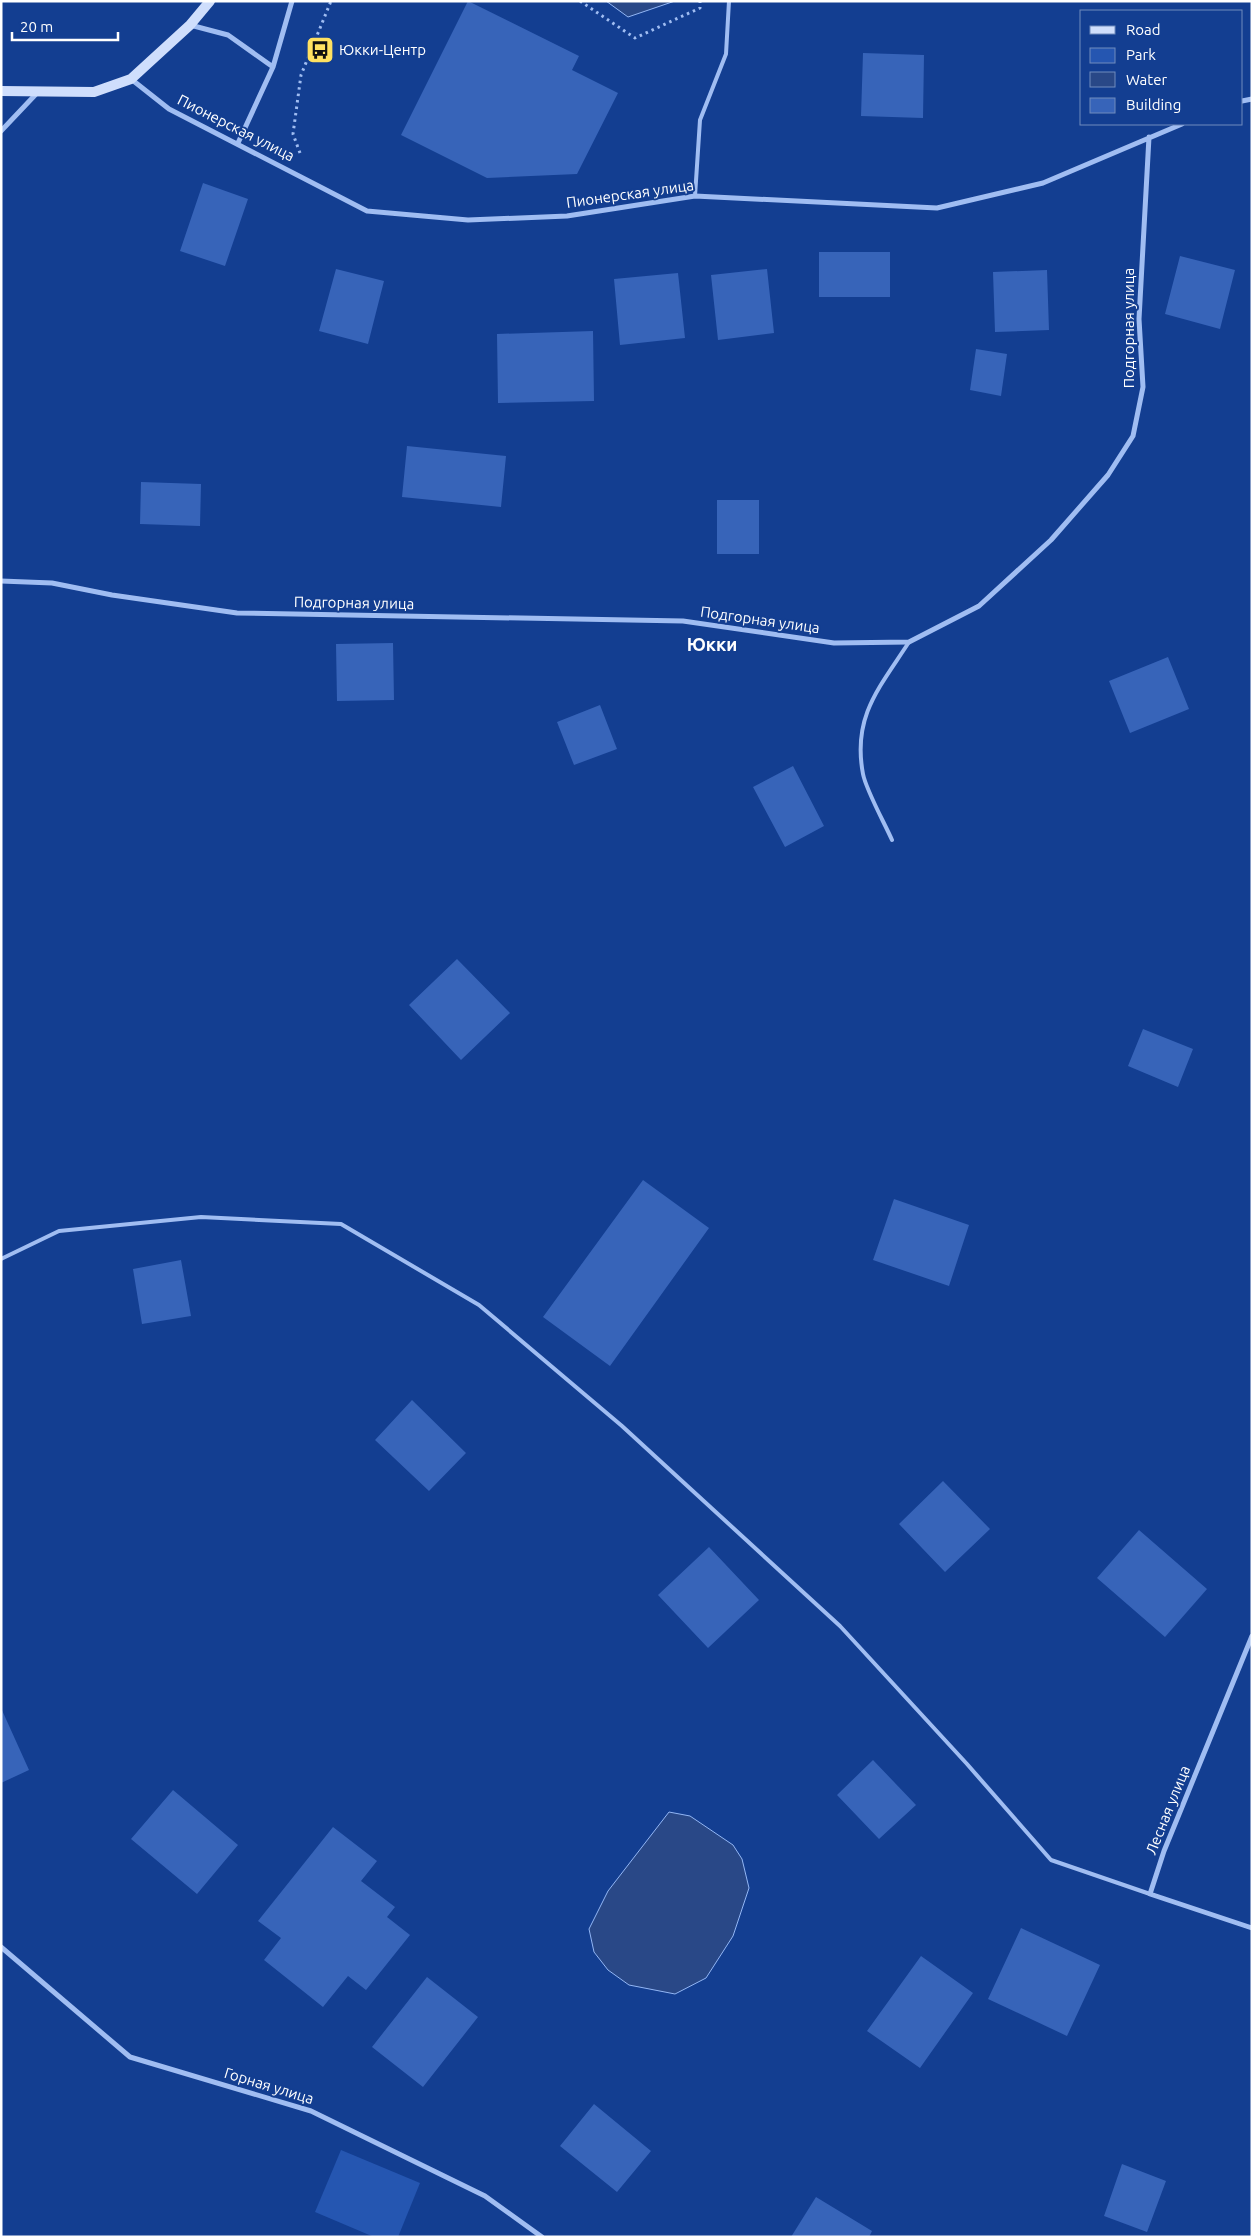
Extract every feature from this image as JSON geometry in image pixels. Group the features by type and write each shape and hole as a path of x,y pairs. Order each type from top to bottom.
{"main road":[{"path":"1,91 94,92 131,80 190,25 210,1"}],"street":[{"path":"238,143 273,67 292,1"},
{"path":"190,25 228,35 273,67"},
{"name":"Пионерская улица","path":"131,80 169,109 367,211 468,220 567,216 695,196 937,208 1043,183 1179,125"},
{"path":"1,131 39,91"},
{"name":"Подгорная улица","path":"1,581 52,583 112,595 237,613 683,621 834,643 909,642 979,606 1036,554 1051,540 1108,475 1133,436 1144,387 1139,319 1149,137"},
{"name":"Лесная улица","path":"1150,1894 1164,1851 1252,1636"},
{"path":"1150,1894 1252,1928"},
{"name":"Горная улица","path":"1,1947 130,2057 311,2111 485,2196 542,2237"}],"lane":[{"path":"695,196 700,120 726,54 728,1"},
{"path":"892,840 863,776 860,738 867,708 909,642"},
{"path":"1,1259 60,1231 200,1217 342,1224 479,1305 622,1426 840,1626 967,1764 1051,1860 1150,1894"}],"path":[{"path":"310,181 293,134 301,75 331,1"},
{"path":"580,1 635,38 700,8 700,1"}],"green space":[{"path":"341,2150 420,2183 398,2237 374,2237 315,2212"}],"water":[{"path":"606,1 675,1 628,17"},
{"path":"669,1812 690,1816 733,1845 742,1859 749,1888 733,1936 706,1978 675,1994 629,1985 608,1970 594,1952 589,1929 608,1891"}],"building":[{"path":"468,1 579,56 572,70 618,93 577,174 487,178 401,135"},
{"path":"863,53 924,55 923,118 861,116"},
{"path":"203,183 248,199 225,266 180,251"},
{"path":"819,252 890,252 890,297 819,297"},
{"path":"1180,256 1235,270 1220,329 1165,314"},
{"path":"336,269 384,281 368,344 319,331"},
{"path":"767,269 774,333 718,340 711,275"},
{"path":"1047,270 1049,330 995,332 993,272"},
{"path":"678,273 685,338 620,345 614,279"},
{"path":"593,331 594,401 498,403 497,334"},
{"path":"976,349 1007,354 1001,396 970,390"},
{"path":"407,446 506,456 501,507 402,497"},
{"path":"141,482 201,484 200,526 140,524"},
{"path":"717,500 759,500 759,554 717,554"},
{"path":"393,643 394,700 337,701 336,644"},
{"path":"1168,657 1189,709 1130,733 1109,681"},
{"path":"600,705 617,749 574,765 557,722"},
{"path":"793,766 824,826 785,847 753,787"},
{"path":"457,959 510,1013 461,1060 409,1005"},
{"path":"1143,1029 1193,1049 1178,1087 1128,1066"},
{"path":"643,1180 709,1228 610,1366 543,1317"},
{"path":"894,1199 969,1225 949,1286 873,1260"},
{"path":"181,1260 191,1316 142,1324 133,1269"},
{"path":"412,1400 466,1453 429,1491 375,1440"},
{"path":"943,1481 990,1529 945,1572 899,1524"},
{"path":"1139,1530 1207,1589 1165,1637 1097,1578"},
{"path":"709,1547 759,1600 708,1648 658,1595"},
{"path":"1,1708 29,1770 1,1783"},
{"path":"873,1760 916,1805 879,1839 837,1795"},
{"path":"173,1790 238,1845 197,1894 131,1839"},
{"path":"333,1827 377,1861 361,1881 395,1907 387,1917 410,1935 366,1990 348,1976 323,2007 264,1960 281,1938 258,1921"},
{"path":"1021,1928 1100,1965 1067,2036 988,1999"},
{"path":"921,1956 973,1993 920,2068 867,2031"},
{"path":"427,1977 478,2017 423,2087 372,2047"},
{"path":"594,2104 651,2151 617,2192 560,2146"},
{"path":"1122,2164 1166,2181 1147,2232 1104,2216"},
{"path":"816,2197 872,2231 869,2237 791,2237"}],"place":[{"name":"Юкки-Центр","path":"320,50"}],"district":[{"name":"Юкки","path":"712,645"}]}
